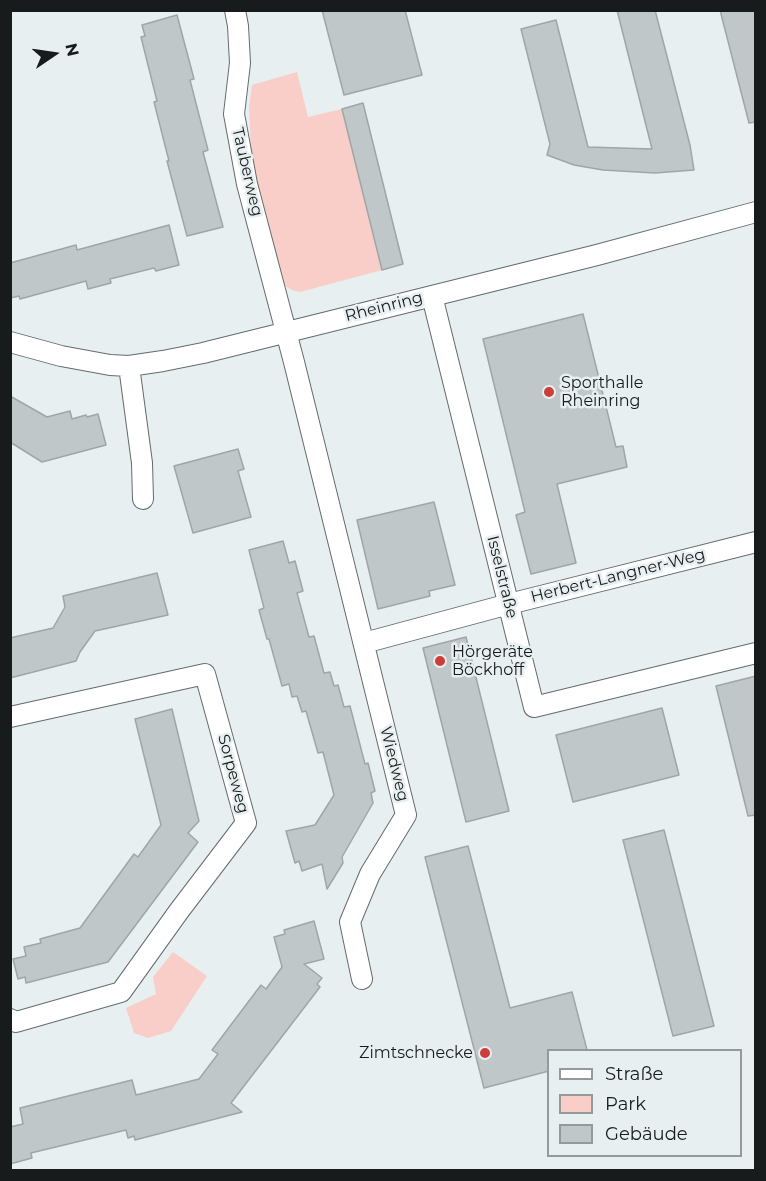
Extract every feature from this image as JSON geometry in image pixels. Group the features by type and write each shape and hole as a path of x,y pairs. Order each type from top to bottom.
{"street":[{"name":"Tauberweg","path":"235,10 240,63 234,114 248,183 287,332"},
{"name":"Rheinring","path":"10,342 91,363 129,366 203,353 597,255 756,212"},
{"name":"Isselstraße","path":"432,296 534,707 756,653"},
{"name":"Wiedweg","path":"287,332 406,815 370,874 350,922 362,979"},
{"path":"129,366 142,463 143,499"},
{"name":"Herbert-Langner-Weg","path":"364,643 756,542"},
{"name":"Sorpeweg","path":"10,717 205,674 246,823 121,992 16,1022 10,1019"}],"green space":[{"path":"297,72 308,117 342,109 382,270 300,292 285,286 279,279 252,171 249,108 252,85"},
{"path":"173,952 207,976 171,1031 148,1038 134,1033 126,1008 156,994 153,977"}],"building":[{"path":"322,10 405,10 422,75 344,95"},
{"path":"617,10 655,10 690,145 694,170 655,173 603,170 574,165 547,155 550,144 521,29 556,20 588,147 652,149"},
{"path":"720,10 756,10 756,122 749,123"},
{"path":"177,15 194,79 190,80 208,150 203,152 223,227 187,236 167,161 169,161 154,102 157,101 141,37 145,36 142,25"},
{"path":"363,103 403,264 382,270 342,109"},
{"path":"169,225 179,265 156,271 154,268 110,279 111,283 88,289 86,281 20,299 19,296 10,298 10,263 76,245 77,250"},
{"name":"Sporthalle Rheinring","path":"583,314 616,447 623,446 627,467 557,484 576,563 531,574 516,515 525,512 483,339"},
{"path":"10,396 47,417 70,411 72,419 98,414 106,445 42,462 10,442"},
{"path":"238,449 244,469 238,471 251,517 193,533 174,466"},
{"path":"434,502 455,585 429,591 430,596 378,609 357,520"},
{"path":"283,541 289,563 295,561 303,591 297,593 309,637 314,636 324,673 330,672 334,686 338,685 344,707 350,706 365,764 368,763 375,791 371,793 373,803 342,857 343,863 327,889 322,864 302,871 299,861 295,863 286,831 315,825 334,795 323,752 318,753 306,711 302,712 297,696 292,697 289,684 282,686 259,610 264,608 249,550"},
{"path":"157,573 168,615 95,631 76,661 10,678 10,638 53,628 65,607 63,596"},
{"path":"466,637 509,811 466,822 423,648"},
{"path":"756,676 756,815 748,816 716,686"},
{"path":"662,708 679,775 573,802 556,735"},
{"path":"172,709 199,821 188,833 198,842 108,962 26,983 25,977 18,979 13,959 26,956 24,947 41,943 40,939 80,928 134,854 138,857 161,825 135,719"},
{"path":"664,830 714,1026 673,1036 623,840"},
{"path":"468,846 510,1008 572,992 587,1049 547,1049 547,1072 484,1088 425,857"},
{"path":"314,921 324,959 304,964 322,978 317,984 320,987 231,1103 242,1112 135,1140 134,1136 128,1138 126,1130 31,1153 32,1158 10,1164 10,1127 23,1124 20,1108 132,1080 136,1095 199,1079 218,1054 212,1050 261,985 266,989 282,967 274,937 285,934 284,930"}],"place":[{"name":"Sporthalle Rheinring","path":"549,392"},
{"name":"Hörgeräte Böckhoff","path":"440,661"},
{"name":"Zimtschnecke","path":"485,1053"}]}
